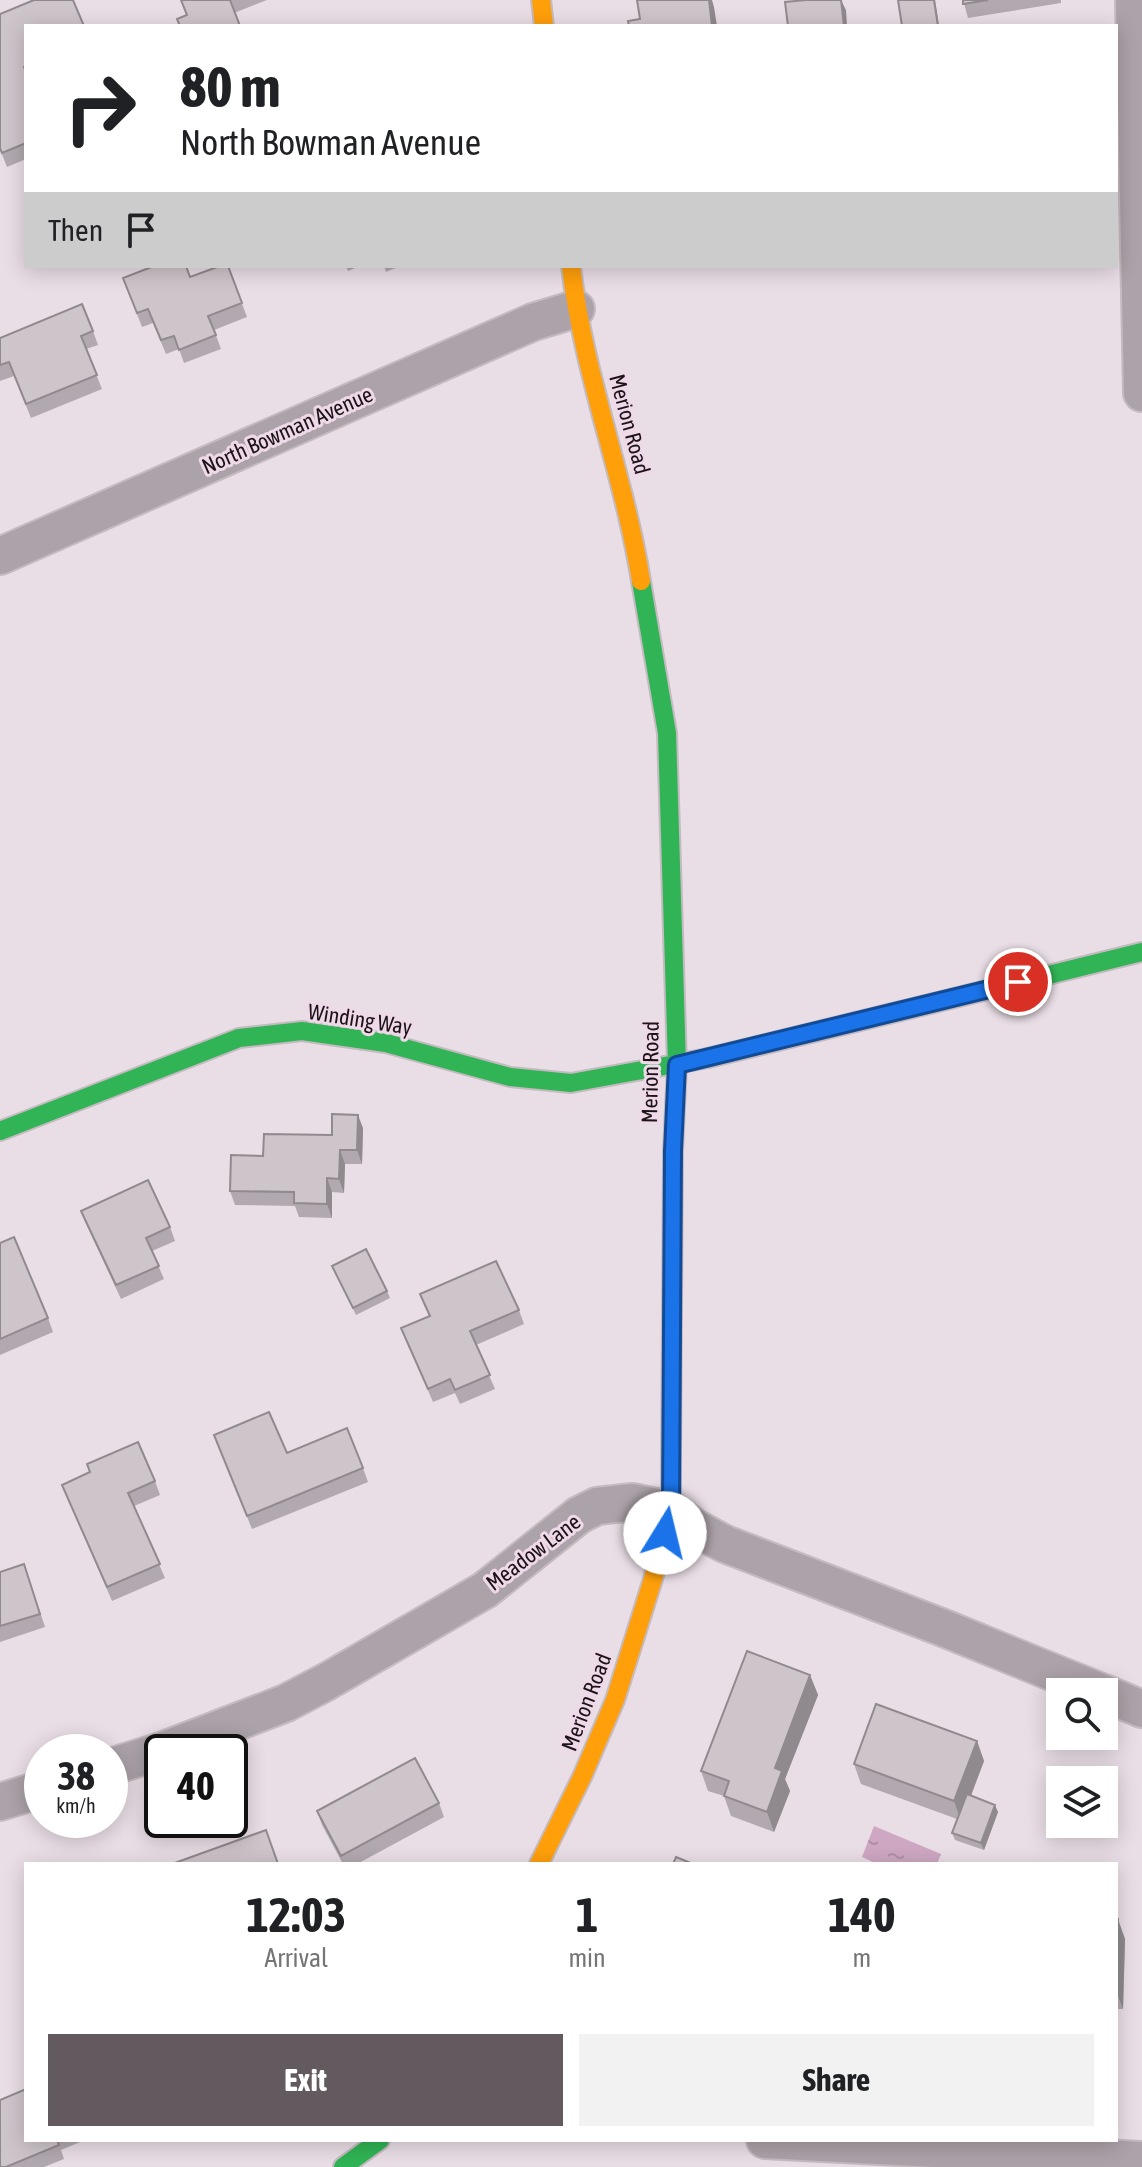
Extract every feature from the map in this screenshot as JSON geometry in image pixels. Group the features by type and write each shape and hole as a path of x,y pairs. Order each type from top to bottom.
{"street":[{"path":"541,0 544,24"},
{"path":"1134,0 1142,393"},
{"name":"Merion Road","path":"540,1862 582,1777 615,1700 671,1510 673,1151 677,1065 667,733 632,525 576,309 571,268"},
{"name":"North Bowman Avenue","path":"0,556 533,322 576,309"},
{"path":"677,1065 1142,952"},
{"name":"Winding Way","path":"0,1131 239,1038 302,1031 386,1043 510,1077 571,1083 677,1065"},
{"name":"Meadow Lane","path":"128,1761 299,1696 485,1590 579,1515 597,1506 633,1502 671,1510 695,1528 725,1544 1065,1678"},
{"name":"Meadow Lane","path":"1118,1699 1142,1709"},
{"path":"0,1802 24,1795"},
{"path":"343,2167 377,2142"},
{"path":"803,2142 1142,2160"}],"water":[{"path":"874,1826 941,1854 938,1862 873,1862 862,1857"}],"building":[{"path":"34,0 73,0 83,24 24,24 24,144 2,153 0,148 0,14"},
{"path":"181,0 230,0 239,24 179,24 177,19 187,15"},
{"path":"637,0 709,0 712,24 629,24 628,21 640,19"},
{"path":"841,0 844,24 788,24 785,2"},
{"path":"898,0 934,0 938,24 902,24"},
{"path":"963,0 988,0 963,4"},
{"path":"149,268 187,268 190,277 215,268 229,268 242,303 208,316 216,335 179,350 174,336 161,340 148,309 137,313 123,278"},
{"path":"82,304 93,331 81,336 97,375 26,404 9,362 0,365 0,338"},
{"path":"332,1114 358,1115 357,1150 340,1150 339,1179 327,1178 327,1204 294,1203 294,1192 230,1191 231,1155 263,1156 264,1134 332,1135"},
{"path":"148,1180 170,1227 146,1238 159,1266 116,1285 81,1211"},
{"path":"14,1237 48,1318 0,1339 0,1243"},
{"path":"366,1249 387,1291 353,1308 332,1266"},
{"path":"496,1261 519,1310 470,1331 490,1375 455,1390 450,1379 428,1389 401,1328 430,1316 420,1294"},
{"path":"269,1412 287,1453 347,1428 363,1468 247,1516 214,1435"},
{"path":"138,1442 155,1481 128,1493 160,1564 107,1587 62,1485 90,1472 87,1464"},
{"path":"24,1564 40,1614 0,1626 0,1572"},
{"path":"747,1651 810,1675 775,1768 782,1771 767,1812 724,1796 729,1781 701,1771"},
{"path":"876,1704 977,1741 954,1801 854,1764"},
{"path":"415,1758 439,1803 341,1856 317,1811"},
{"path":"967,1794 995,1805 981,1843 952,1833"},
{"path":"266,1830 277,1862 178,1862"},
{"path":"24,2090 24,2142 58,2142 59,2145 0,2167 0,2100"}],"traffic: fast":[{"path":"641,581 667,733 677,1065 673,1151 671,1460"},
{"path":"983,991 1142,952"},
{"path":"0,1131 239,1038 302,1031 386,1043 510,1077 571,1083 708,1058"},
{"path":"343,2167 377,2142"}],"traffic: slow":[{"path":"541,0 544,24"},
{"path":"571,268 585,345 625,502 641,581"},
{"path":"708,1058 983,991"},
{"path":"540,1862 582,1777 615,1700 671,1510 671,1460"}],"route":[{"path":"665,1533 671,1510 673,1151 677,1065 1018,982"}]}
